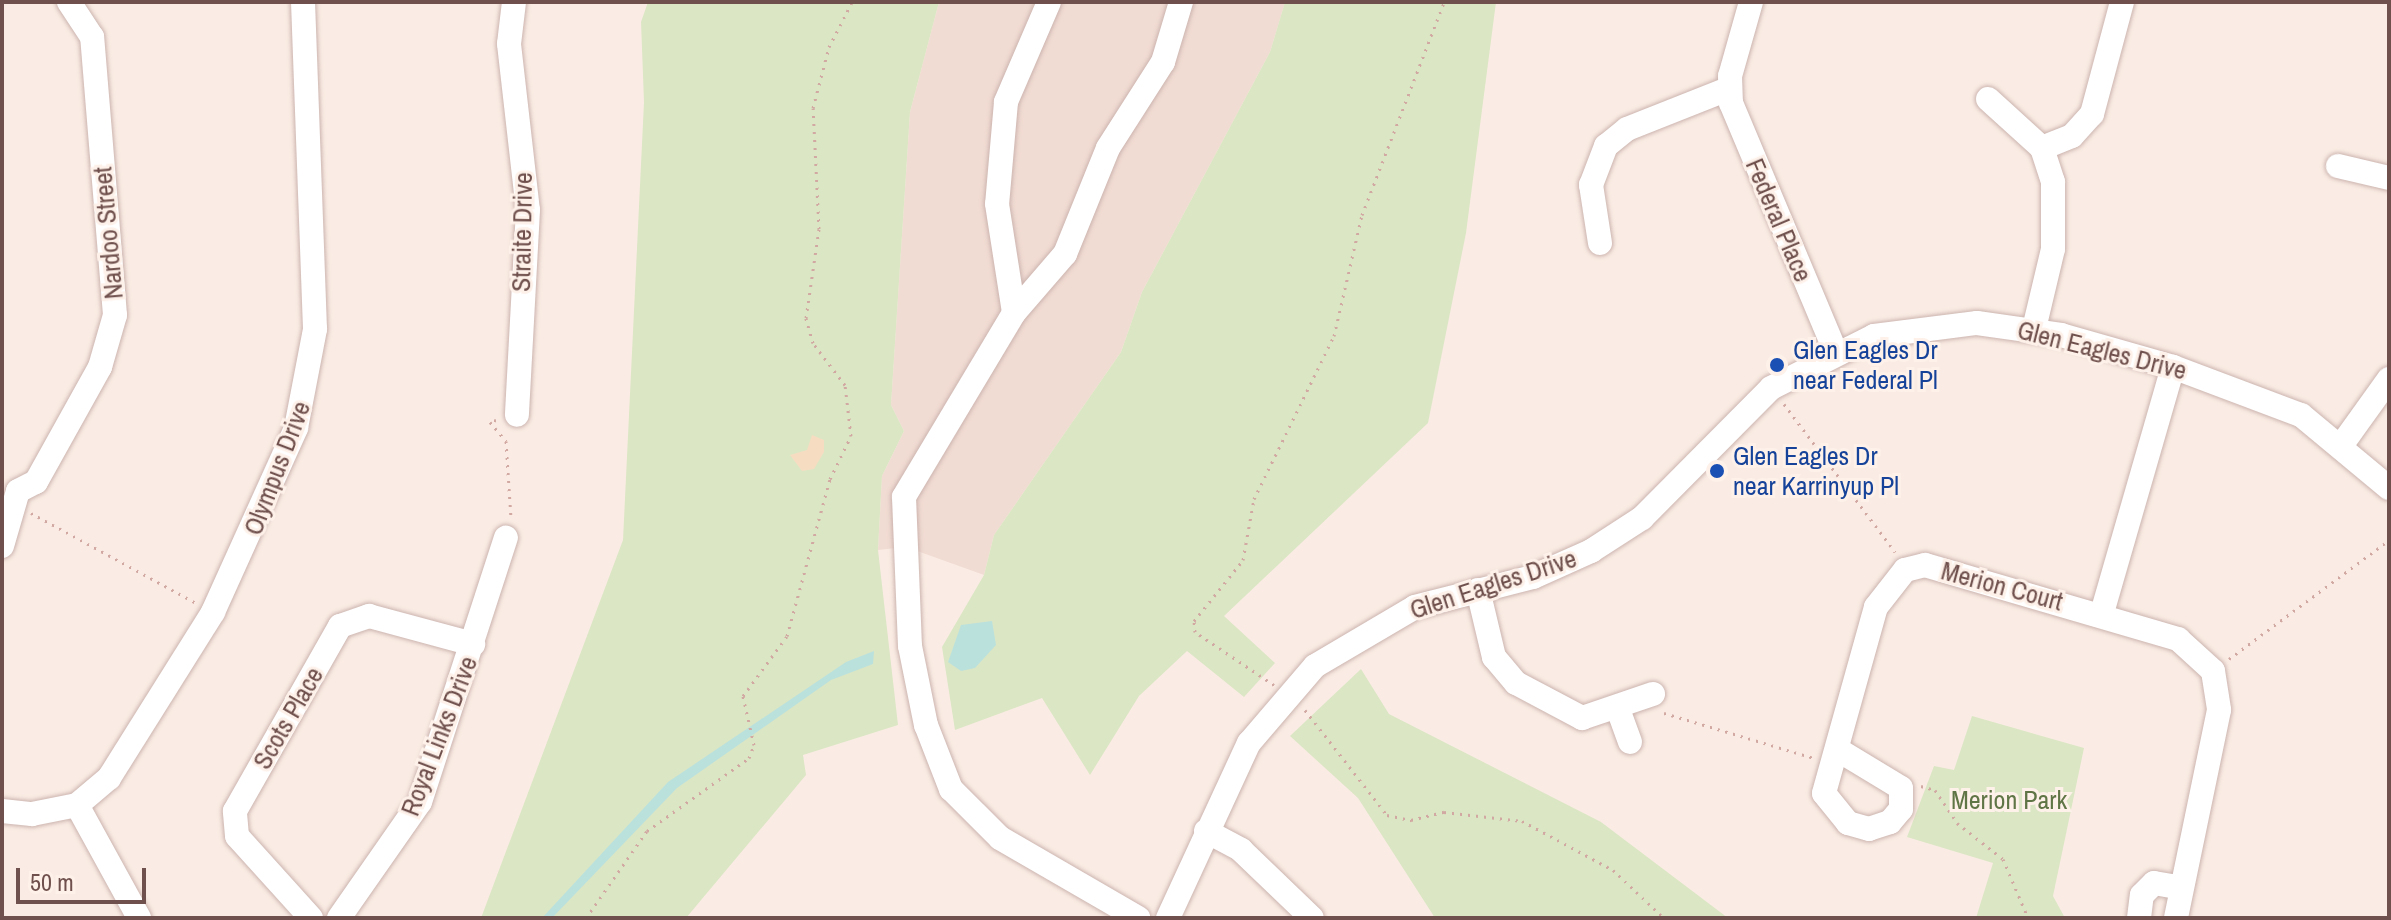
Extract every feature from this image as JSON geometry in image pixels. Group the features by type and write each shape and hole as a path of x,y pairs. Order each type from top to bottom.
{"street":[{"name":"Olympus Drive","path":"2,811 32,814 77,805 109,778 213,612 296,428 311,364 303,2"},
{"name":"Straite Drive","path":"514,2 509,44 528,210 517,415"},
{"path":"1014,313 997,204 1006,102 1049,2"},
{"path":"1138,918 1000,838 951,789 926,725 908,600 904,497 1014,313 1065,254 1108,148 1163,62 1181,2"},
{"path":"1600,243 1591,185 1606,146 1627,129 1728,89 1751,2"},
{"path":"2042,148 2072,136 2092,114 2122,2"},
{"name":"Nardoo Street","path":"2,546 12,496 36,482 100,367 115,315 92,37 79,5"},
{"name":"Federal Place","path":"1728,89 1835,350"},
{"path":"1988,99 2042,148 2057,214 2034,329"},
{"path":"2338,166 2389,178"},
{"name":"Glen Eagles Drive","path":"1168,918 1249,743 1287,694 1333,652 1384,620 1558,568 1618,535 1667,494 1745,409 1835,350 1917,326 2034,329 2173,367 2269,400 2343,443 2389,488"},
{"path":"2102,613 2173,367"},
{"path":"2343,443 2389,379"},
{"name":"Royal Links Drive","path":"339,918 420,802 506,538"},
{"name":"Merion Court","path":"1901,788 1901,809 1890,822 1869,829 1848,823 1824,793 1876,607 1905,570 1925,565 2102,613 2178,639 2213,671"},
{"path":"1478,590 1494,657 1509,678 1582,718 1618,709 1653,694"},
{"name":"Scots Place","path":"311,918 237,836 235,811 340,626 369,616 473,644"},
{"path":"2176,918 2219,710 2213,671"},
{"path":"1618,709 1630,742"},
{"path":"1836,757 1901,788"},
{"path":"77,805 139,918"},
{"path":"1206,831 1241,850 1312,918"},
{"path":"2139,918 2142,895 2154,883 2181,888"}],"path":[{"path":"586,918 647,831 749,758 754,745 743,696 787,636 830,479 851,436 845,385 813,343 806,318 819,229 813,108 829,47 852,2"},
{"path":"1444,2 1362,215 1334,336 1254,499 1243,560 1194,621 1195,632 1287,694 1387,815 1411,820 1444,812 1522,821 1613,870 1664,918"},
{"path":"1779,398 1905,570"},
{"path":"506,538 514,509 506,441 490,422 517,415"},
{"path":"12,496 213,612"},
{"path":"2213,671 2389,540"},
{"path":"1653,694 1659,711 1836,757"},
{"path":"1901,788 1935,790 1957,823 2003,859 2028,918"}],"shaded area":[{"path":"939,2 1285,2 1270,52 1142,292 1121,352 994,535 984,575 906,547 878,550 882,476 904,431 891,405 910,112"}],"green space":[{"path":"648,2 939,2 910,112 891,405 904,431 882,476 878,550 898,725 803,755 806,775 686,918 481,918 623,540 644,102 641,22"},
{"path":"1285,2 1496,2 1466,233 1428,423 1224,616 1275,663 1244,697 1187,651 1139,696 1090,775 1042,698 955,730 942,647 984,575 994,535 1121,352 1142,292 1270,52"},
{"path":"1361,669 1389,714 1601,822 1728,918 1435,918 1358,798 1290,736"},
{"name":"Merion Park","path":"1972,716 2084,748 2053,896 2065,918 1976,918 1993,863 1907,837 1934,766 1954,770"}],"sand":[{"path":"812,435 824,440 824,452 814,469 802,471 790,455 807,450"}],"water":[{"path":"992,621 996,645 975,668 961,671 948,662 961,625"},
{"path":"874,651 873,664 831,680 677,788 552,918 542,918 668,782 846,662"}],"place":[{"name":"Glen Eagles Dr near Federal Pl","path":"1777,365"},
{"name":"Glen Eagles Dr near Karrinyup Pl","path":"1717,471"}]}
